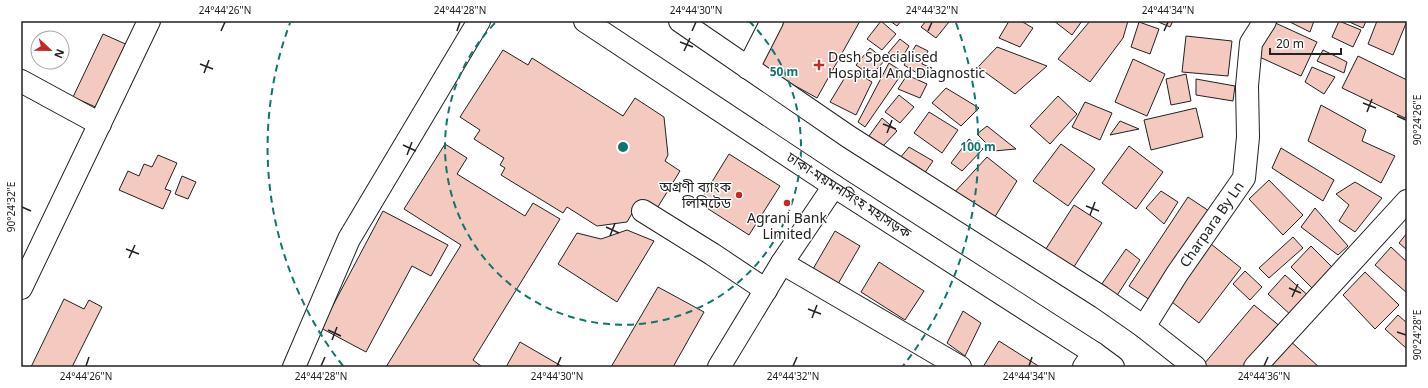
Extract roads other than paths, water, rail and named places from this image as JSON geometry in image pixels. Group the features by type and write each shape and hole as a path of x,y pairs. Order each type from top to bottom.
{"main road":[{"path":"21,288 149,21"},
{"path":"294,367 349,239 479,21"},
{"name":"ঢাকা-ময়মনসিংহ মহাসড়ক","path":"585,21 834,186 1089,360 1113,367"},
{"path":"680,21 849,137 1101,297 1144,327 1195,367"},
{"path":"748,68 772,21"},
{"name":"Charpara By Ln","path":"1144,327 1176,274 1244,178 1248,136 1247,86 1251,43 1265,21"},
{"path":"21,81 100,124"},
{"path":"719,367 782,263 834,186"},
{"path":"1255,367 1407,201"},
{"path":"643,212 712,254 766,290"},
{"path":"782,263 960,367"}],"place":[{"name":"Desh Specialised Hospital And Diagnostic","path":"819,65"},
{"name":"অগ্রণী ব্যাংক লিমিটেড","path":"739,195"},
{"name":"Agrani Bank Limited","path":"787,203"}]}
